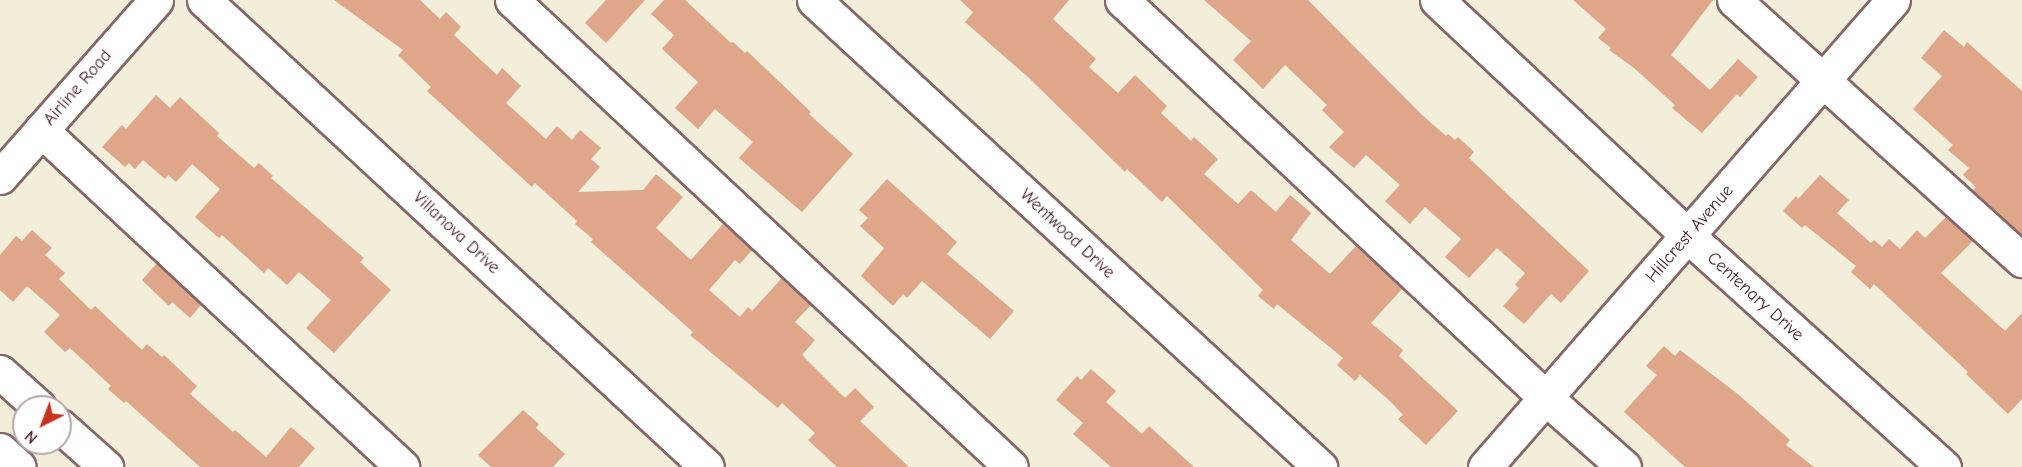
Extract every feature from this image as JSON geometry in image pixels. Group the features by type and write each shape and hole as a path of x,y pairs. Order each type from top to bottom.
{"street":[{"name":"Airline Road","path":"0,177 156,0"},
{"name":"Villanova Drive","path":"204,0 707,467"},
{"path":"512,0 1011,467"},
{"name":"Wentwood Drive","path":"814,0 1320,467"},
{"path":"1122,0 1546,398 1624,467"},
{"name":"Centenary Drive","path":"1437,0 1688,236 1944,467"},
{"path":"1734,0 1822,83 2022,260"},
{"name":"Hillcrest Avenue","path":"1485,467 1893,0"},
{"path":"41,130 402,467"},
{"path":"0,372 26,395"},
{"path":"72,437 106,467"},
{"path":"0,450 19,467"}],"building":[{"path":"334,0 420,0 440,19 446,12 461,27 454,35 497,75 502,68 521,86 506,103 546,139 557,126 572,140 580,130 601,148 591,159 600,167 578,192 643,190 656,174 683,197 656,228 691,260 723,224 752,250 740,264 735,260 709,290 740,317 748,307 752,311 782,278 811,305 795,322 815,340 802,355 845,398 855,388 874,407 860,421 909,467 837,467 808,440 815,433 782,403 778,408 690,335 693,332 591,242 593,239 575,224 577,221 535,183 532,187 427,91 431,87 398,55 403,50"},
{"path":"606,0 645,0 606,43 585,23"},
{"path":"664,0 685,0 731,43 733,42 745,53 747,51 811,112 809,114 853,154 802,212 739,158 753,142 715,109 698,129 675,108 698,82 662,49 674,35 651,14"},
{"path":"960,0 1069,0 1053,19 1096,59 1089,67 1118,93 1135,75 1167,106 1161,113 1191,141 1194,137 1218,159 1204,174 1238,204 1251,190 1276,212 1290,195 1311,213 1291,240 1330,274 1356,246 1402,289 1371,323 1403,350 1399,356 1458,411 1426,445 1398,419 1403,415 1391,402 1360,375 1355,381 1337,365 1343,358 1277,304 1274,309 1258,296 1263,290 1167,196 1162,202 1127,169 1125,172 1029,78 965,22 973,12"},
{"path":"1204,0 1308,0 1422,115 1446,136 1448,134 1455,140 1458,137 1474,152 1469,158 1589,271 1561,303 1551,294 1524,324 1503,306 1519,288 1515,285 1525,273 1497,248 1469,278 1445,257 1461,239 1425,207 1410,224 1385,201 1400,185 1366,155 1354,168 1329,147 1344,132 1322,110 1327,105 1285,65 1263,89 1233,60 1251,41"},
{"path":"1573,0 1713,0 1671,55 1710,90 1738,59 1758,77 1740,97 1737,94 1702,133 1672,108 1675,105 1634,68 1609,50 1611,48 1598,38 1606,29"},
{"path":"1944,30 1964,47 1967,42 2022,91 2022,235 1973,190 1976,187 1963,175 1969,168 1948,150 1953,145 1913,109 1942,76 1921,58"},
{"path":"156,95 170,108 180,97 219,133 217,136 254,168 259,163 273,176 271,178 364,258 360,262 391,290 334,353 306,328 331,300 299,272 287,285 268,268 264,273 222,235 219,238 195,217 220,189 192,164 176,182 168,175 165,179 143,160 135,169 129,163 125,167 102,147 122,125 126,129"},
{"path":"1820,175 1849,200 1837,213 1871,243 1874,240 1882,247 1889,239 1900,249 1917,230 1925,238 1946,217 1973,241 1941,273 2005,331 2022,313 2022,399 2008,414 1966,374 1968,372 1874,284 1870,289 1851,272 1856,266 1805,225 1802,228 1783,211 1796,196 1798,199"},
{"path":"887,179 957,242 947,254 1014,311 990,339 922,281 907,298 903,294 893,306 861,276 884,248 860,226 868,218 859,210"},
{"path":"32,230 52,248 45,255 65,273 59,279 91,310 95,306 142,350 147,344 162,357 164,355 197,386 190,394 233,432 235,430 266,457 291,427 315,448 299,467 200,467 126,401 124,403 108,389 111,386 70,348 65,352 44,332 60,315 27,286 13,302 0,290 0,255 16,236 22,241"},
{"path":"157,263 201,305 190,318 172,302 169,306 142,280"},
{"path":"1664,346 1675,356 1680,350 1739,395 1790,440 1786,445 1814,467 1685,467 1624,412 1657,375 1646,366"},
{"path":"1091,369 1116,391 1106,402 1142,434 1149,426 1194,467 1111,467 1073,434 1083,423 1056,400 1077,376 1081,380"},
{"path":"523,410 539,424 536,428 565,454 553,467 491,467 478,455"}]}
